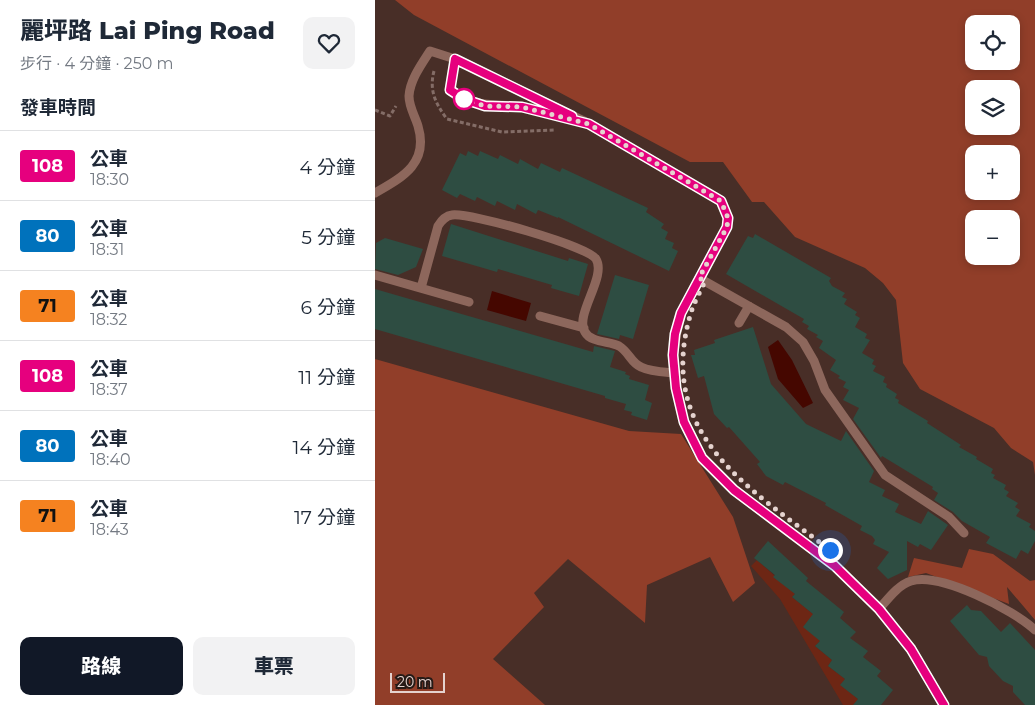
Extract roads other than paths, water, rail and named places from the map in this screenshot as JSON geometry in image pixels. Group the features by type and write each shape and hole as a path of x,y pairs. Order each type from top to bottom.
{"street":[{"path":"589,124 522,107 485,106 464,99 450,90 455,59 589,124 721,201 728,218 727,227 681,313 675,334 673,355 684,422 702,458 734,490 835,566 879,609 911,649 944,705"}],"lane":[{"path":"375,193 401,178 415,163 421,152 422,140 409,96 414,76 430,51 455,59"},
{"path":"421,288 442,220 453,214 502,224 572,244 592,254 596,258 599,268 583,324 590,338 619,346 636,365 651,370 675,373"},
{"path":"375,275 469,302"},
{"path":"699,278 786,327 803,342 825,390 885,475 899,487 949,517 964,533"},
{"path":"739,323 749,306"},
{"path":"539,316 584,328"},
{"path":"879,609 897,589 911,581 927,580 945,584 1006,608 1035,630"}]}
